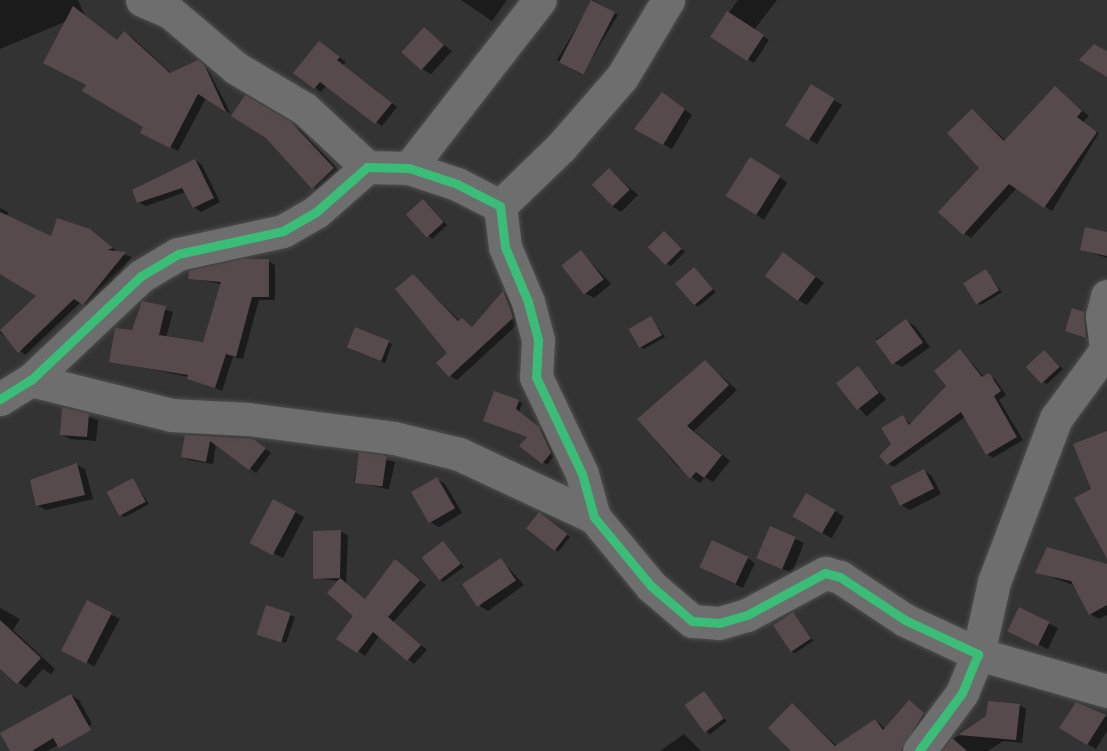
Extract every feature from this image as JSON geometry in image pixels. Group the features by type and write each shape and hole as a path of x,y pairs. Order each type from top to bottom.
{"street":[{"path":"409,168 540,0"},
{"path":"500,206 561,147 622,77 668,0"},
{"path":"162,4 236,68 304,109 367,167 409,168 457,184 500,206"},
{"path":"0,399 31,380 141,276 178,254 283,231 316,212 367,167"},
{"path":"500,206 505,247 528,302 538,340 536,377 582,474 594,517 651,586 692,621 719,623 747,615 825,573 840,577 905,620 978,654 1107,691"},
{"path":"919,751 962,693 978,654 994,582 1056,418 1107,350 1102,316 1107,297"},
{"path":"31,380 171,415 248,419 394,438 459,454 594,517"}],"building":[{"path":"591,0 615,12 583,75 559,62"},
{"path":"73,6 117,40 124,31 170,73 198,60 205,66 226,112 198,94 170,148 140,133 143,127 82,91 86,85 43,63"},
{"path":"727,11 764,35 747,61 710,37"},
{"path":"424,27 444,45 421,70 401,52"},
{"path":"319,41 340,57 337,60 392,103 375,124 320,82 314,89 293,73"},
{"path":"1094,44 1107,51 1107,77 1079,60"},
{"path":"811,84 835,99 809,140 785,126"},
{"path":"1055,86 1082,111 1077,117 1097,132 1044,208 1009,184 963,235 938,212 979,168 947,133 972,109 1004,141"},
{"path":"662,92 685,109 663,145 634,129"},
{"path":"245,95 291,122 334,168 312,189 266,138 231,116"},
{"path":"750,157 781,176 756,215 726,196"},
{"path":"195,159 214,198 193,208 182,188 137,203 132,190"},
{"path":"609,168 630,190 613,206 592,185"},
{"path":"423,199 444,222 427,237 406,214"},
{"path":"0,212 51,236 57,218 90,229 113,248 107,250 126,252 83,305 74,299 18,353 0,330 36,296 0,274"},
{"path":"1085,227 1107,232 1107,256 1080,250"},
{"path":"664,231 682,249 665,265 648,247"},
{"path":"581,250 604,279 584,295 561,265"},
{"path":"783,252 816,277 798,301 765,276"},
{"path":"242,259 269,259 269,297 252,297 236,357 226,354 215,388 187,379 188,375 109,362 115,328 132,330 142,301 166,306 159,335 203,342 221,282 188,279 189,271"},
{"path":"694,267 713,289 694,305 675,283"},
{"path":"986,269 999,290 976,305 963,283"},
{"path":"413,274 458,321 462,318 472,327 503,291 513,318 449,377 436,363 447,353 395,289"},
{"path":"1072,308 1084,312 1086,338 1065,331"},
{"path":"651,316 662,335 639,348 628,329"},
{"path":"906,319 923,342 892,365 875,341"},
{"path":"355,327 389,341 381,361 347,347"},
{"path":"960,349 982,377 989,373 1001,391 994,396 1017,437 986,455 961,412 887,465 879,456 891,444 881,428 903,415 909,425 946,386 934,371"},
{"path":"1044,350 1060,367 1041,384 1026,367"},
{"path":"705,360 729,385 687,426 722,455 704,478 696,472 690,479 637,419"},
{"path":"858,366 879,393 857,410 836,383"},
{"path":"494,391 519,400 516,409 539,427 551,453 542,464 519,446 527,437 483,421"},
{"path":"62,407 89,414 87,437 60,435"},
{"path":"1107,431 1107,559 1074,498 1091,489 1073,444"},
{"path":"185,435 253,439 266,448 249,470 210,441 206,462 181,457"},
{"path":"359,452 387,456 382,487 355,483"},
{"path":"77,463 85,495 36,506 30,480"},
{"path":"924,469 934,489 900,506 890,486"},
{"path":"437,477 455,508 429,523 411,492"},
{"path":"133,478 146,502 119,516 107,492"},
{"path":"806,493 835,510 822,533 792,516"},
{"path":"273,499 296,511 272,555 250,543"},
{"path":"539,512 567,534 554,551 526,529"},
{"path":"770,526 796,537 782,569 756,558"},
{"path":"341,530 340,578 313,579 313,531"},
{"path":"712,540 748,557 736,584 699,567"},
{"path":"443,541 461,564 440,580 422,558"},
{"path":"1047,547 1107,564 1107,605 1089,615 1071,581 1035,573"},
{"path":"501,558 516,580 477,607 462,584"},
{"path":"395,559 420,580 388,617 421,645 407,661 373,632 357,653 336,639 353,616 327,593 340,578 365,599"},
{"path":"87,600 112,613 86,663 61,651"},
{"path":"266,605 291,613 281,643 256,634"},
{"path":"1019,607 1050,622 1038,646 1007,631"},
{"path":"793,612 811,639 791,652 773,625"},
{"path":"0,620 41,658 17,684 0,669"},
{"path":"704,691 724,719 705,733 685,705"},
{"path":"71,694 91,730 59,748 53,738 32,751 10,751 0,733"},
{"path":"909,700 924,713 901,751 791,751 768,728 792,703 835,746 875,719 883,730"},
{"path":"988,701 1020,704 1016,740 958,735 986,716"},
{"path":"1076,702 1106,715 1087,745 1059,728"},
{"path":"952,738 967,751 942,751"}],"cycle path":[{"path":"0,399 31,380 141,276 178,254 283,231 316,212 367,167 409,168 457,184 500,206 505,247 528,302 538,340 536,377 582,474 594,517 651,586 692,621 719,623 747,615 825,573 840,577 905,620 978,654 962,693 919,751"}]}
